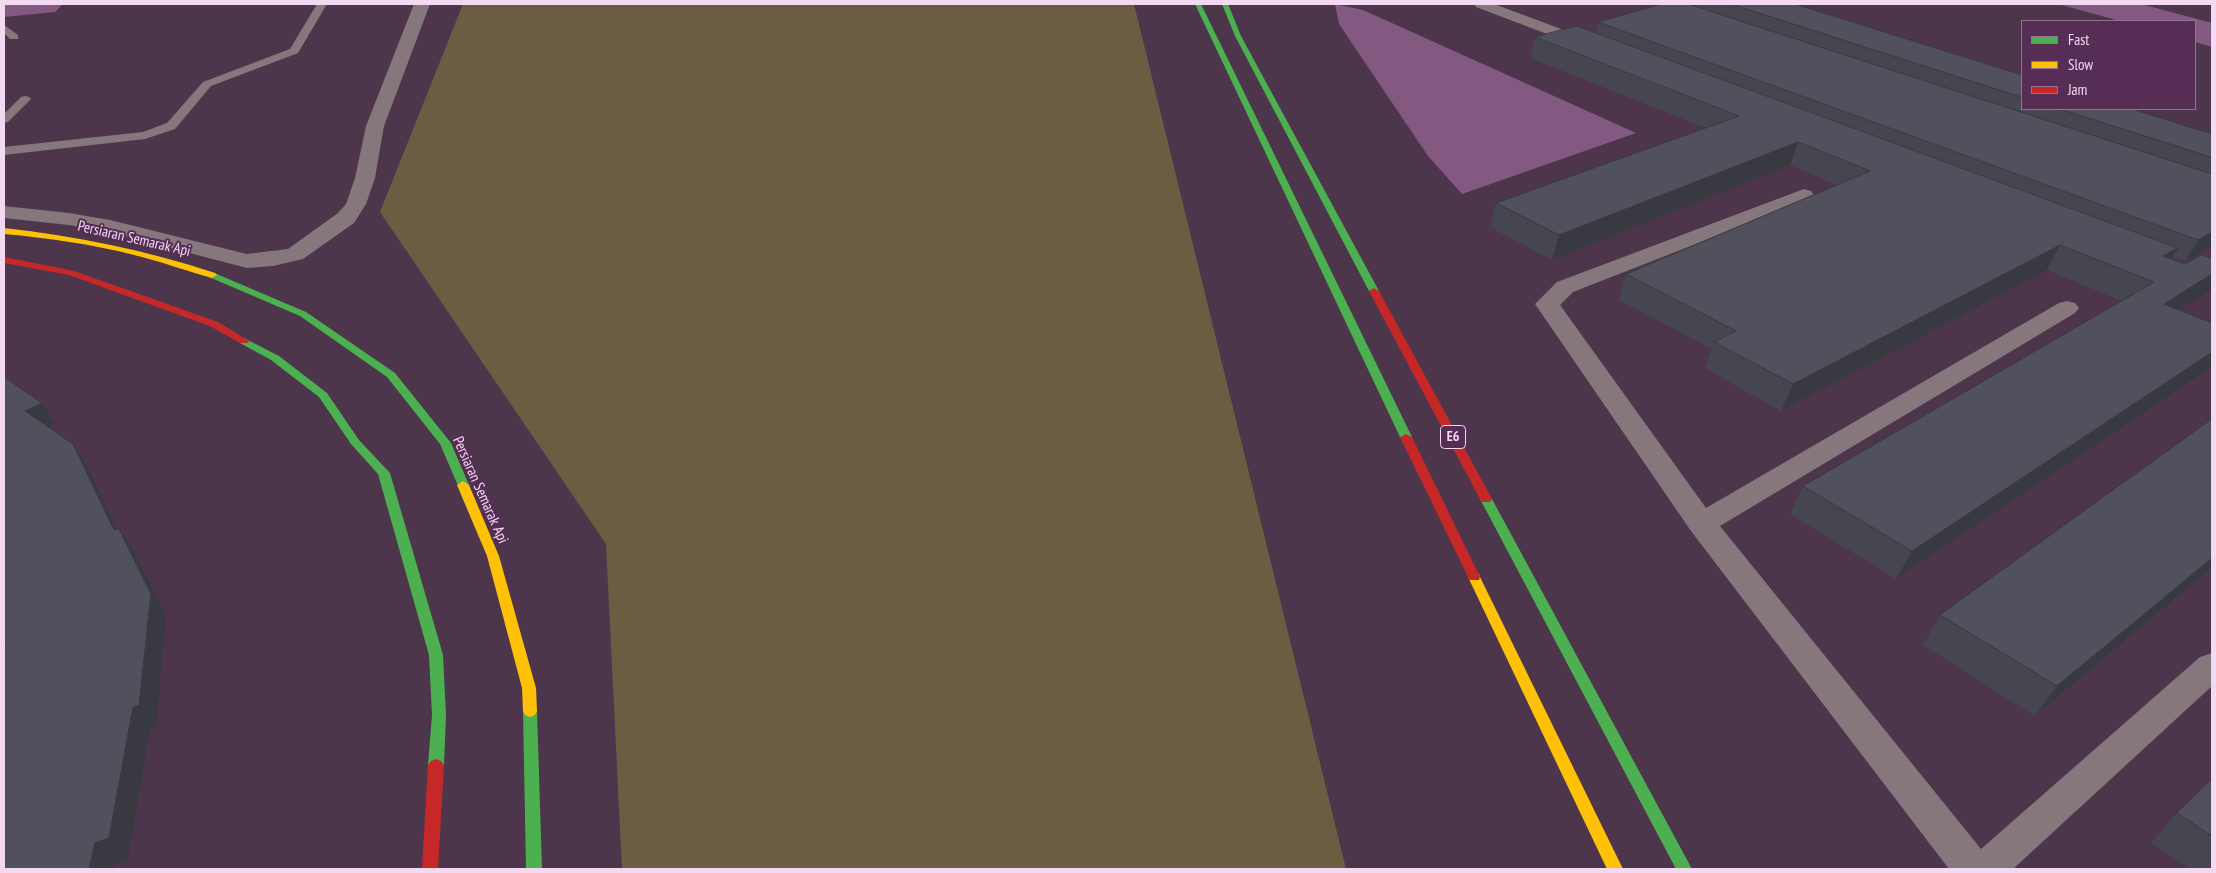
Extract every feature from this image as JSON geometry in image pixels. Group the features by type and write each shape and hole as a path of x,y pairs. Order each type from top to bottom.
{"main road":[{"path":"1198,4 1615,869"},
{"name":"E6","path":"1225,4 1238,36 1684,869"},
{"name":"Persiaran Semarak Api","path":"4,231 40,234 118,248 187,265 303,314 391,375 445,443 496,565 529,688 534,869"},
{"path":"4,260 72,274 148,299 214,324 252,345 275,358 324,395 355,442 384,473 436,655 439,715 430,869"}],"street":[{"path":"4,212 69,219 110,226 247,261 273,259 296,254 346,218 356,204 365,178 375,126 396,77 422,4"},
{"path":"1481,4 1603,50"},
{"path":"1566,36 1594,28"},
{"path":"1804,195 1566,287 1547,304 1702,524 1972,869"},
{"path":"1702,524 2067,308"},
{"path":"1986,869 2212,666"}],"lane":[{"path":"4,151 145,135 161,131 171,126 207,84 294,51 322,4"},
{"path":"4,28 14,37"},
{"path":"4,120 25,99"}],"shaded area":[{"path":"4,4 63,4 55,12 4,17"},
{"path":"463,4 1134,4 1346,869 622,869 606,544 380,212"},
{"path":"1335,4 1363,10 1636,133 1462,194 1428,156 1339,24"},
{"path":"2058,4 2141,4 2212,23 2212,47 2196,42 2196,20 2116,20"}],"building":[{"path":"1662,4 1688,4 2212,174 2212,232 2198,240 1598,22"},
{"path":"1731,4 1795,4 2021,75 2021,97"},
{"path":"1577,26 2178,248 2163,256 2185,264 2201,255 2212,258 2212,274 2164,304 2212,323 2212,352 1912,551 1803,486 2154,282 2060,245 1793,384 1714,342 1736,331 1626,274 1870,171 1798,142 1559,235 1496,203 1739,116 1535,37"},
{"path":"2063,110 2135,110 2212,134 2212,157"},
{"path":"4,377 42,403 25,411 73,444 114,530 119,529 151,594 139,705 133,707 109,838 95,843 89,869 4,869"},
{"path":"2212,419 2212,558 2057,686 1940,615"},
{"path":"2212,779 2212,836 2177,813"}],"traffic: fast":[{"path":"1198,4 1406,437"},
{"path":"1225,4 1238,36 1374,291"},
{"path":"212,275 303,314 391,375 445,443 463,485"},
{"path":"244,341 275,358 323,395 355,442 384,473 436,655 439,715 436,765"},
{"path":"1486,499 1684,869"},
{"path":"530,711 534,869"}],"traffic: slow":[{"path":"4,231 57,237 109,246 187,266 212,275"},
{"path":"463,485 493,556 529,688 530,711"},
{"path":"1474,577 1615,869"}],"traffic: jam":[{"path":"4,260 71,273 214,324 244,341"},
{"path":"1374,291 1486,499"},
{"path":"1406,437 1474,577"},
{"path":"430,869 436,765"}]}
